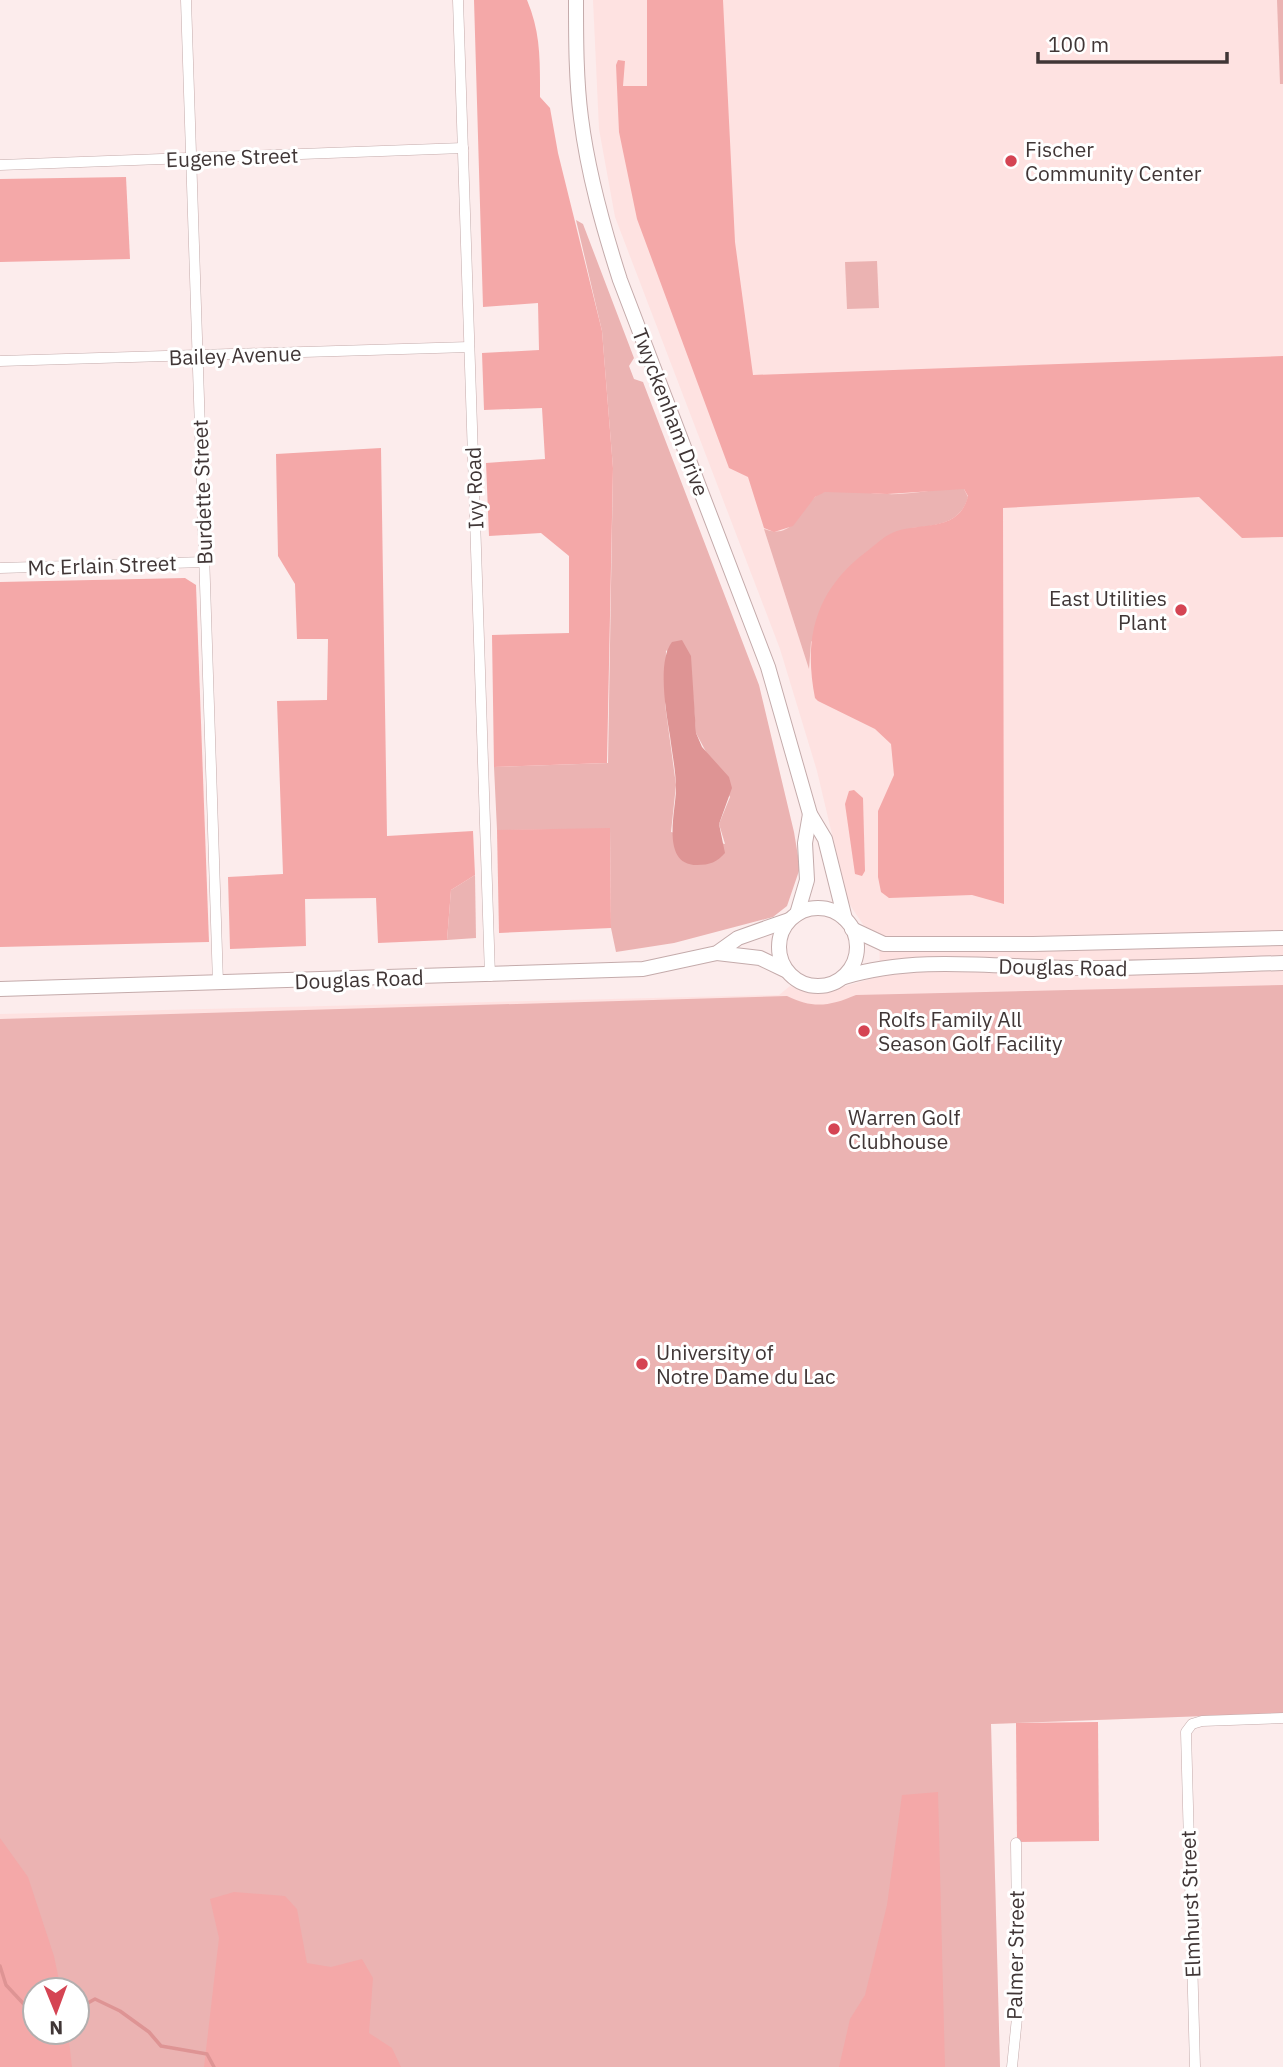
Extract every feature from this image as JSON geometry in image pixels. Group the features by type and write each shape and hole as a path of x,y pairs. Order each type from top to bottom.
{"street":[{"name":"Burdette Street","path":"186,0 218,984"},
{"name":"Ivy Road","path":"458,0 490,976"},
{"name":"Twyckenham Drive","path":"576,0 581,117 593,186 606,234 620,280 768,667 810,814 825,839 849,924"},
{"name":"Eugene Street","path":"0,165 463,148"},
{"name":"Bailey Avenue","path":"0,362 470,347"},
{"name":"Mc Erlain Street","path":"0,568 205,562"},
{"name":"Twyckenham Drive","path":"793,917 807,880 804,843 810,814"},
{"path":"822,908 849,924 857,954 844,977 833,984 807,985 786,971 778,950 779,939 793,917 822,908"},
{"name":"Douglas Road","path":"717,953 738,938 793,917"},
{"name":"Douglas Road","path":"849,924 884,944 1033,944 1283,938"},
{"name":"Douglas Road","path":"0,989 490,976 643,969 717,953 760,958 786,971"},
{"name":"Douglas Road","path":"844,977 867,970 912,965 1111,968 1283,963"},
{"name":"Elmhurst Street","path":"1195,2067 1186,1732 1192,1724 1202,1721 1283,1718"},
{"name":"Palmer Street","path":"1012,2067 1018,2008 1016,1843"}],"shaded area":[{"path":"474,0 527,0 532,12 540,60 540,97 550,108 558,153 602,331 613,468 607,763 494,767 492,635 569,633 569,556 541,533 489,536 486,463 545,459 542,408 484,410 482,353 539,350 538,303 483,307"},
{"name":"University of Notre Dame du Lac","path":"593,0 1283,0 1283,1713 991,1724 1000,2067 0,2067 0,1014 779,995 790,986 818,994 880,976 879,934 864,926 848,902 817,771 780,649 615,217 599,129"},
{"path":"647,0 723,0 735,242 753,375 1283,356 1283,537 1242,538 1199,497 1003,508 1004,904 972,895 889,898 881,892 878,877 878,811 894,775 891,744 875,729 818,701 815,698 812,676 811,655 817,616 835,582 885,537 902,530 947,521 963,508 968,496 964,489 887,494 825,492 815,497 793,526 774,532 764,528 748,477 729,468 637,219 619,132 616,65 618,60 625,61 623,86 647,86"},
{"path":"1277,0 1283,0 1283,84 1280,84"},
{"path":"126,177 130,259 0,262 0,179"},
{"path":"576,220 583,224 634,358 629,366 634,379 643,382 759,685 800,868 787,906 773,917 674,943 616,952 611,928 610,829 497,830 494,767 608,763 613,468 602,331","holes":["666,650 692,684 696,733 730,797 719,824 725,844 671,832 676,785 665,704"]},
{"path":"877,261 879,308 847,309 845,262"},
{"path":"381,448 387,836 473,831 475,875 451,890 447,940 378,943 376,898 305,899 306,946 230,949 228,877 283,874 277,701 327,700 328,639 297,639 295,584 278,556 276,454"},
{"path":"964,489 968,497 959,513 945,522 911,528 811,642 809,669 764,529 785,530 816,496 824,492 846,490 892,494"},
{"path":"185,578 196,585 209,942 0,947 0,582"},
{"path":"682,640 691,656 696,733 702,747 729,777 732,788 719,824 725,853 719,859 702,865 685,863 674,847 676,782 664,674 667,651 672,642"},
{"path":"854,790 863,798 865,871 862,876 855,874 845,804 849,791"},
{"path":"610,828 611,928 499,933 497,830"},
{"path":"475,875 476,938 447,940 451,890"},
{"name":"University of Notre Dame du Lac","path":"1283,985 1283,1713 991,1724 1000,2067 0,2067 0,1019 787,996 813,1004 838,1002 856,995"},
{"path":"1098,1722 1099,1841 1017,1842 1016,1723"},
{"path":"938,1792 945,2067 839,2067 850,2019 865,1995 887,1905 902,1795"},
{"path":"0,1838 28,1877 58,1976 21,1976 21,2046 70,2046 72,2067 0,2067"},
{"path":"234,1892 285,1896 297,1909 307,1963 331,1967 362,1959 373,1978 369,2033 392,2048 401,2067 204,2067 219,1938 210,1899"}],"waterway":[{"path":"0,1966 6,1985 21,2001"},
{"path":"91,2001 95,1999 120,2011 149,2032 161,2046 207,2054 214,2067"}],"place":[{"name":"Fischer Community Center","path":"1011,161"},
{"name":"East Utilities Plant","path":"1181,610"},
{"name":"Rolfs Family All Season Golf Facility","path":"864,1031"},
{"name":"Warren Golf Clubhouse","path":"834,1129"},
{"name":"University of Notre Dame du Lac","path":"642,1364"}]}
